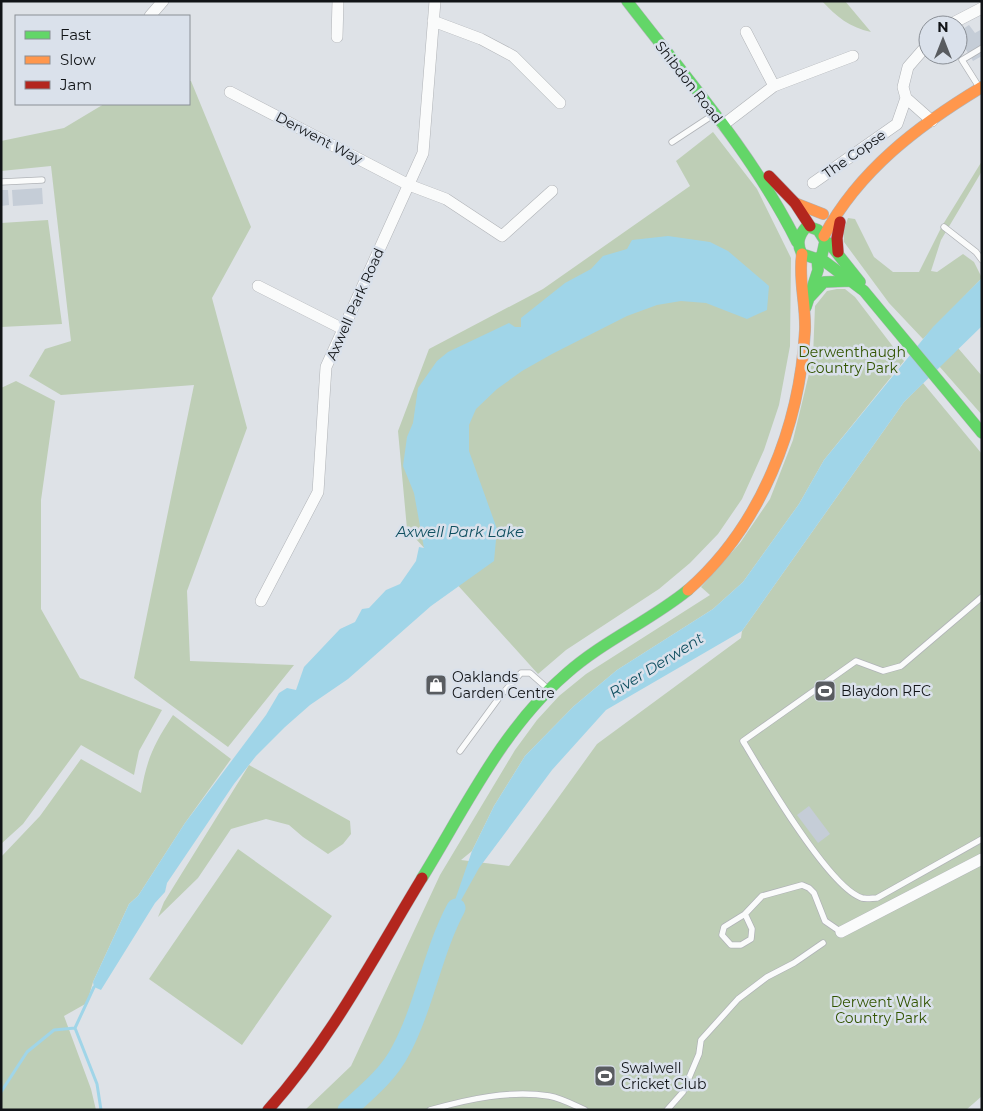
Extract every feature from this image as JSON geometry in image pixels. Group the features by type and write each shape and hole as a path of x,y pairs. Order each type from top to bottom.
{"main road":[{"name":"Shibdon Road","path":"632,5 751,163 773,196 797,242"},
{"path":"805,311 818,270 818,259 825,239 851,193 868,175 932,121 981,88"},
{"name":"Shibdon Road","path":"751,163 762,168 795,203 811,226"},
{"path":"838,252 837,238 840,223 866,186 868,175"},
{"path":"268,1110 286,1090 328,1033 504,744 548,690 589,656 659,614 681,597 715,562 746,522 776,464 790,419 801,370 805,311 802,290 802,254 797,242 802,230 811,226 845,194 851,193"},
{"path":"795,203 823,214"},
{"path":"811,226 838,252 858,278 864,291 879,311 982,433"},
{"path":"802,254 818,259 864,291"},
{"path":"810,297 824,282 851,281"}],"street":[{"path":"151,15 162,1"},
{"path":"337,37 338,1"},
{"name":"Axwell Park Road","path":"261,601 318,492 326,367 423,153 435,1"},
{"path":"968,15 982,8"},
{"path":"433,21 481,39 513,56 560,103"},
{"path":"746,32 774,86"},
{"path":"723,125 774,86 853,56"},
{"name":"The Copse","path":"813,183 897,124 906,98 903,87 908,67 918,56"},
{"name":"Derwent Way","path":"230,92 409,185 446,199 502,236 552,191"},
{"path":"906,98 932,121"},
{"path":"258,286 343,329"},
{"path":"841,932 982,859"}],"lane":[{"path":"981,88 962,60 982,48"},
{"path":"672,142 714,114"},
{"path":"1,182 42,180"},
{"path":"944,227 976,252 982,260"},
{"path":"982,597 901,666 883,671 856,661 742,741 811,848 846,888 862,898 877,898 982,840"},
{"path":"460,751 496,702 521,673 530,672 548,690"},
{"path":"745,914 752,929 751,939 741,945 732,945 724,938 722,930 745,914 762,896 802,886 809,888 814,893 825,921 841,932"},
{"path":"667,1110 682,1092 699,1054 701,1040 738,999 767,977 794,963 823,943"},
{"path":"430,1110 454,1103 509,1094 551,1096 585,1110"}],"green space":[{"path":"822,1 845,1 871,32 844,21"},
{"path":"191,81 251,227 212,298 247,428 187,591 190,661 294,665 228,747 134,678 194,385 61,395 29,376 45,349 71,341 51,166 1,171 1,141 64,128 102,105 190,105"},
{"path":"713,132 757,189 791,258 790,346 779,405 764,450 742,499 718,534 690,563 659,589 566,650 538,674 407,529 398,431 429,349 543,289 690,186 676,161"},
{"path":"982,161 982,171 941,240 931,271 937,272 963,254 974,262 982,278 923,339 889,303 844,242 844,229 848,218 855,219 874,257 893,272 919,272 942,226"},
{"path":"48,220 62,324 1,327 1,223"},
{"path":"845,289 855,297 904,361 824,460 799,504 743,582 713,609 617,670 574,706 525,756 494,806 472,851 461,860 509,866 597,744 741,638 742,631 904,402 923,383 982,454 982,1096 966,1110 305,1110 351,1066 440,875 515,750 537,720 559,696 586,674 710,595 701,587 740,543 770,499 793,440 813,357 815,306 827,291"},
{"path":"958,348 982,376 982,415 939,366"},
{"path":"16,381 55,401 41,500 41,609 80,678 162,710 139,751 134,775 81,745 23,824 1,844 1,388"},
{"path":"173,715 231,759 185,823 138,896 129,904 93,982 87,1003 64,1016 91,1089 96,1110 1,1110 1,857 40,816 81,759 141,793 152,752"},
{"path":"249,765 350,821 351,834 343,844 328,854 289,825 266,819 231,829 198,878 158,917 164,902"},
{"path":"238,849 332,916 242,1045 149,979"}],"water":[{"name":"Axwell Park Lake","path":"668,236 710,242 728,251 769,286 767,310 747,319 706,303 681,301 657,305 627,316 522,371 497,389 476,409 469,425 469,451 497,529 494,561 431,606 348,679 310,705 256,756 234,784 167,883 165,892 155,903 101,990 94,987 93,982 129,904 138,896 185,823 266,715 279,693 287,688 296,690 304,667 340,629 355,622 362,609 369,608 386,590 400,584 416,561 419,547 424,548 414,493 403,466 407,437 413,423 418,388 437,361 448,352 509,323 515,327 521,327 521,318 565,283 591,269 603,256 627,249 632,240"},
{"path":"982,278 982,326 904,402 742,631 606,710 552,770 479,868 445,929 472,851 494,806 525,756 574,706 617,670 713,609 743,582 799,504 824,460 933,327"}],"building":[{"path":"968,26 975,33 982,29 982,56 973,61 968,53"},
{"path":"42,188 43,204 13,206 12,190"},
{"path":"1,190 8,190 9,205 1,206"},
{"path":"809,806 830,834 818,843 797,815"}],"waterway":[{"name":"River Derwent","path":"347,1110 384,1075 401,1050 456,908"},
{"path":"94,987 75,1028 97,1084 101,1110"},
{"path":"1,1092 27,1052 54,1030 75,1028"}],"traffic: fast":[{"path":"627,1 696,88 740,148 780,210 797,242"},
{"path":"807,226 818,230 825,241 822,255 817,259 802,254 800,250 799,239 807,226"},
{"path":"829,243 860,282"},
{"path":"820,258 864,291 982,433"},
{"path":"806,307 818,270 817,259"},
{"path":"810,297 824,282 851,281"},
{"path":"422,878 486,770 543,695 595,651 658,612 688,590"}],"traffic: slow":[{"path":"824,236 838,212 855,190 893,151 936,117 982,87"},
{"path":"795,203 823,214"},
{"path":"688,590 714,564 736,536 756,505 772,472 785,438 802,366 805,330 801,273 802,254"}],"traffic: jam":[{"path":"769,176 795,203 810,226"},
{"path":"838,252 837,238 840,222"},
{"path":"268,1110 311,1056 331,1027 369,968 422,878"}],"place":[{"name":"Oaklands Garden Centre","path":"436,685"},
{"name":"Blaydon RFC","path":"825,691"},
{"name":"Swalwell Cricket Club","path":"605,1076"}],"park label":[{"name":"Derwenthaugh Country Park","path":"852,360"},
{"name":"Derwent Walk Country Park","path":"881,1010"}]}
